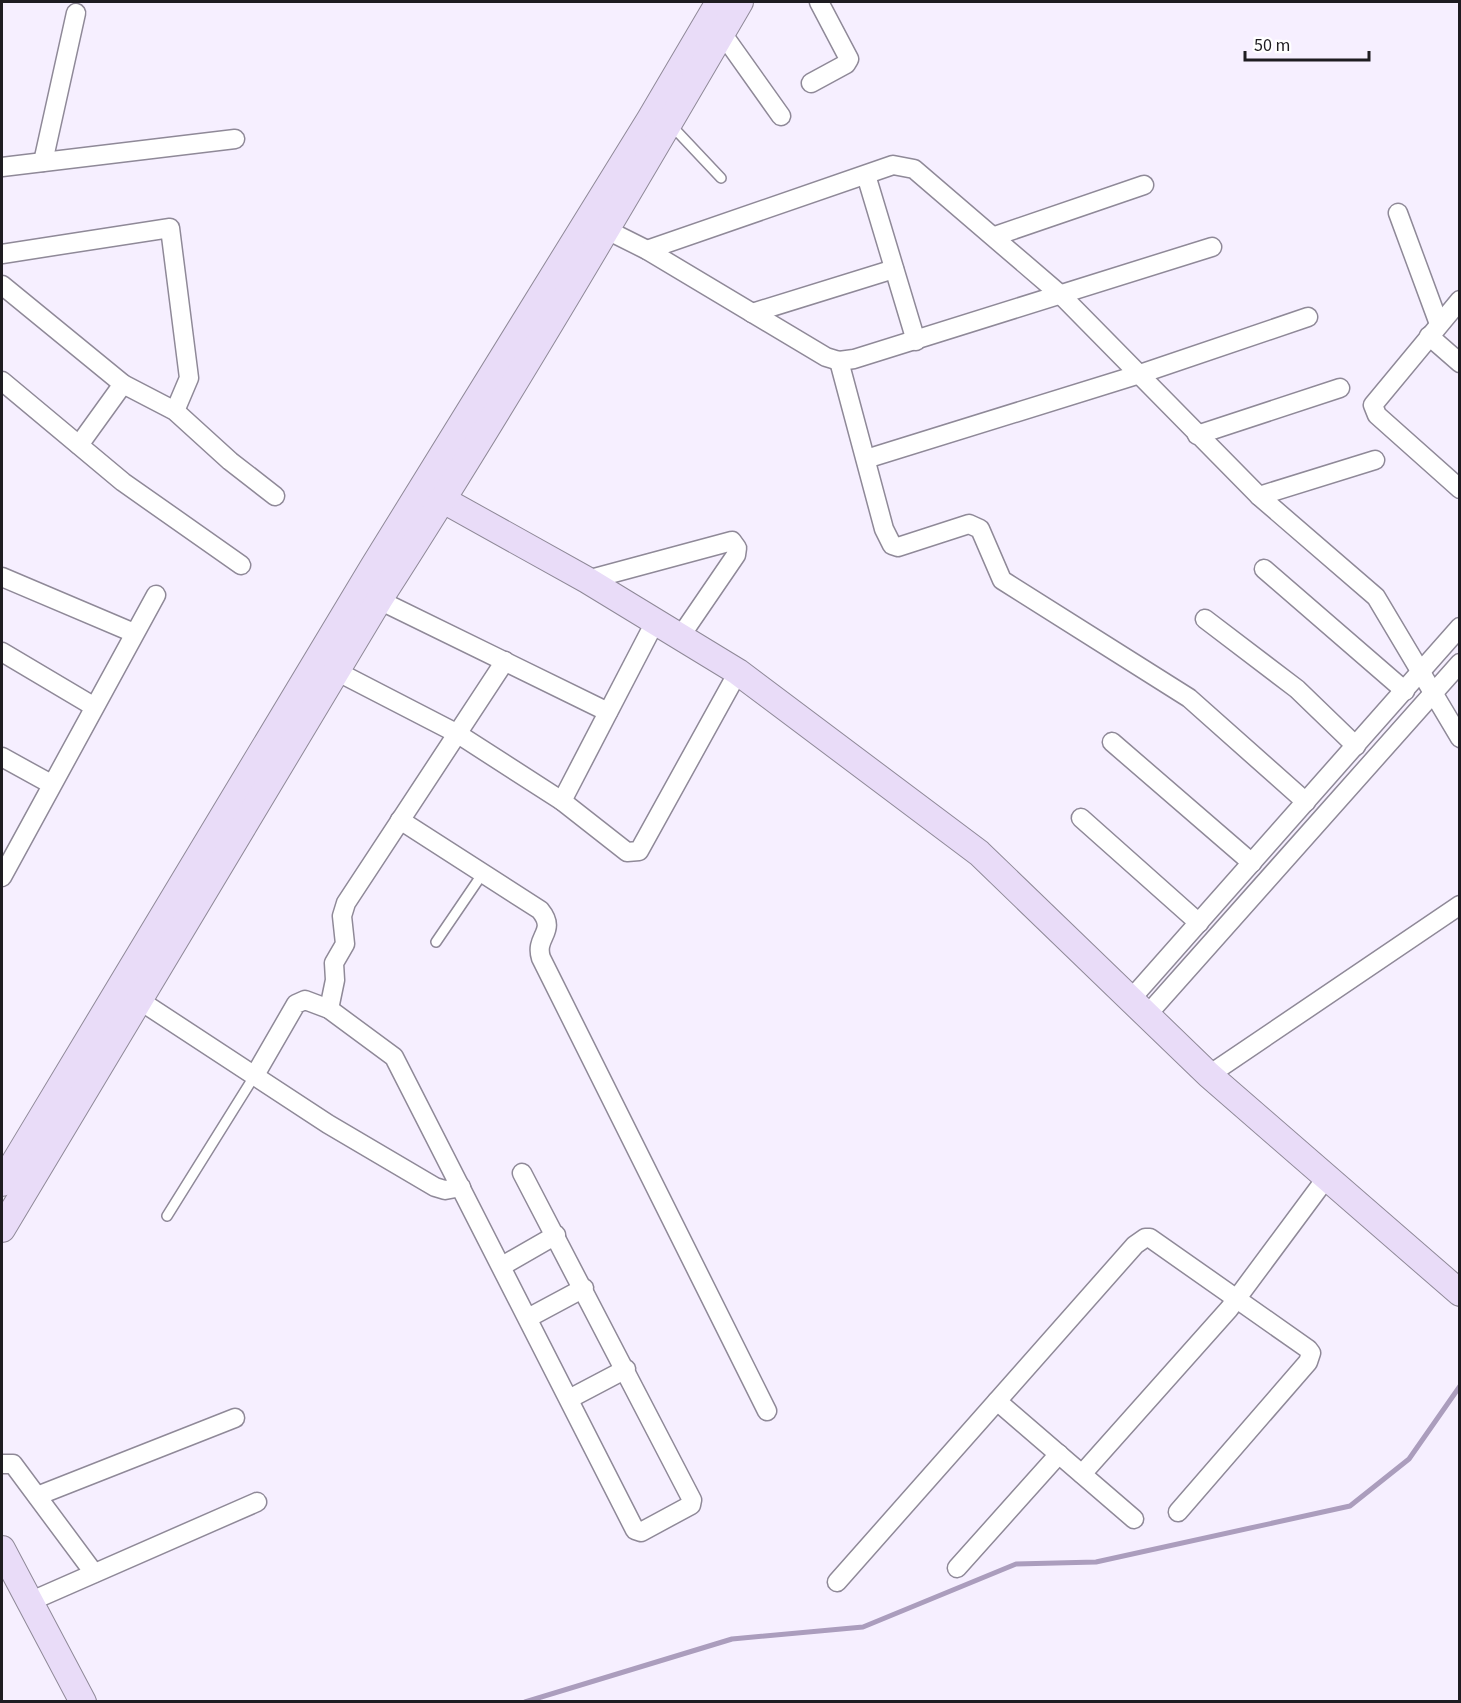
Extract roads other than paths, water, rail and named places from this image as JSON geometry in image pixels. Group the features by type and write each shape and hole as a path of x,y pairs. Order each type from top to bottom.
{"main road":[{"path":"2,1228 379,600 433,494 719,2"},
{"path":"2,1183 433,494 607,230 740,2"},
{"path":"433,494 586,580 738,672 979,853 1200,1066 1460,1293"},
{"path":"2,1549 83,1701"}],"street":[{"path":"811,83 846,64 849,59 819,2"},
{"path":"43,162 76,13"},
{"path":"722,33 781,116"},
{"path":"2,167 235,139"},
{"path":"647,250 894,165 914,169 995,236 1062,296 1259,496 1376,597 1460,738"},
{"path":"866,175 916,340"},
{"path":"995,236 1144,185"},
{"path":"1398,213 1434,330 1460,363"},
{"path":"2,254 170,228 189,378 175,411"},
{"path":"607,230 647,250 826,357 840,361 854,359 1062,296 1212,247"},
{"path":"752,313 894,269"},
{"path":"2,285 123,384 175,411 221,454 275,496"},
{"path":"1460,300 1375,400 1374,410 1460,489"},
{"path":"866,459 1140,374 1308,316"},
{"path":"840,361 884,529 892,545 898,547 969,524 975,525 980,529 1002,580 1190,698 1306,802"},
{"path":"2,381 123,482 240,565"},
{"path":"80,445 123,384"},
{"path":"1197,435 1340,388"},
{"path":"1259,496 1375,460"},
{"path":"586,580 732,541 737,548 736,555 680,637"},
{"path":"1264,569 1405,691"},
{"path":"2,577 134,633"},
{"path":"2,877 93,706 156,595"},
{"path":"379,600 608,712"},
{"path":"1204,619 1297,689 1356,746"},
{"path":"562,801 655,622"},
{"path":"1139,1007 1199,923 1422,673 1460,627"},
{"path":"2,652 93,706"},
{"path":"329,1009 335,980 334,963 345,944 344,909 505,661"},
{"path":"1139,1007 1291,855 1460,663"},
{"path":"336,671 458,734 562,801 627,852 639,851 738,672"},
{"path":"1112,742 1252,863"},
{"path":"2,757 51,784"},
{"path":"1081,818 1199,923"},
{"path":"400,820 540,910 547,918 549,925 539,949 541,958 767,1411"},
{"path":"1274,838 1291,855"},
{"path":"1200,1066 1460,905"},
{"path":"139,1000 328,1124 435,1187 445,1190 461,1187"},
{"path":"255,1075 296,1004 305,1000 329,1009 394,1057 635,1530 641,1532 691,1505 692,1500 584,1288 522,1173"},
{"path":"1082,1474 1237,1297 1327,1177"},
{"path":"502,1266 555,1235"},
{"path":"837,1582 1135,1245 1144,1238 1150,1238 1237,1297 1308,1348 1310,1357 1178,1512"},
{"path":"528,1318 584,1288"},
{"path":"569,1399 626,1369"},
{"path":"997,1401 1134,1519"},
{"path":"37,1496 235,1418"},
{"path":"957,1568 1059,1454"},
{"path":"2,1464 14,1464 94,1573"},
{"path":"29,1602 257,1502"}],"lane":[{"path":"669,123 721,178"},
{"path":"436,942 483,873"},
{"path":"167,1216 255,1075"}],"waterway":[{"path":"525,1702 732,1639 863,1627 1016,1564 1096,1562 1350,1506 1409,1459 1460,1386"}]}
